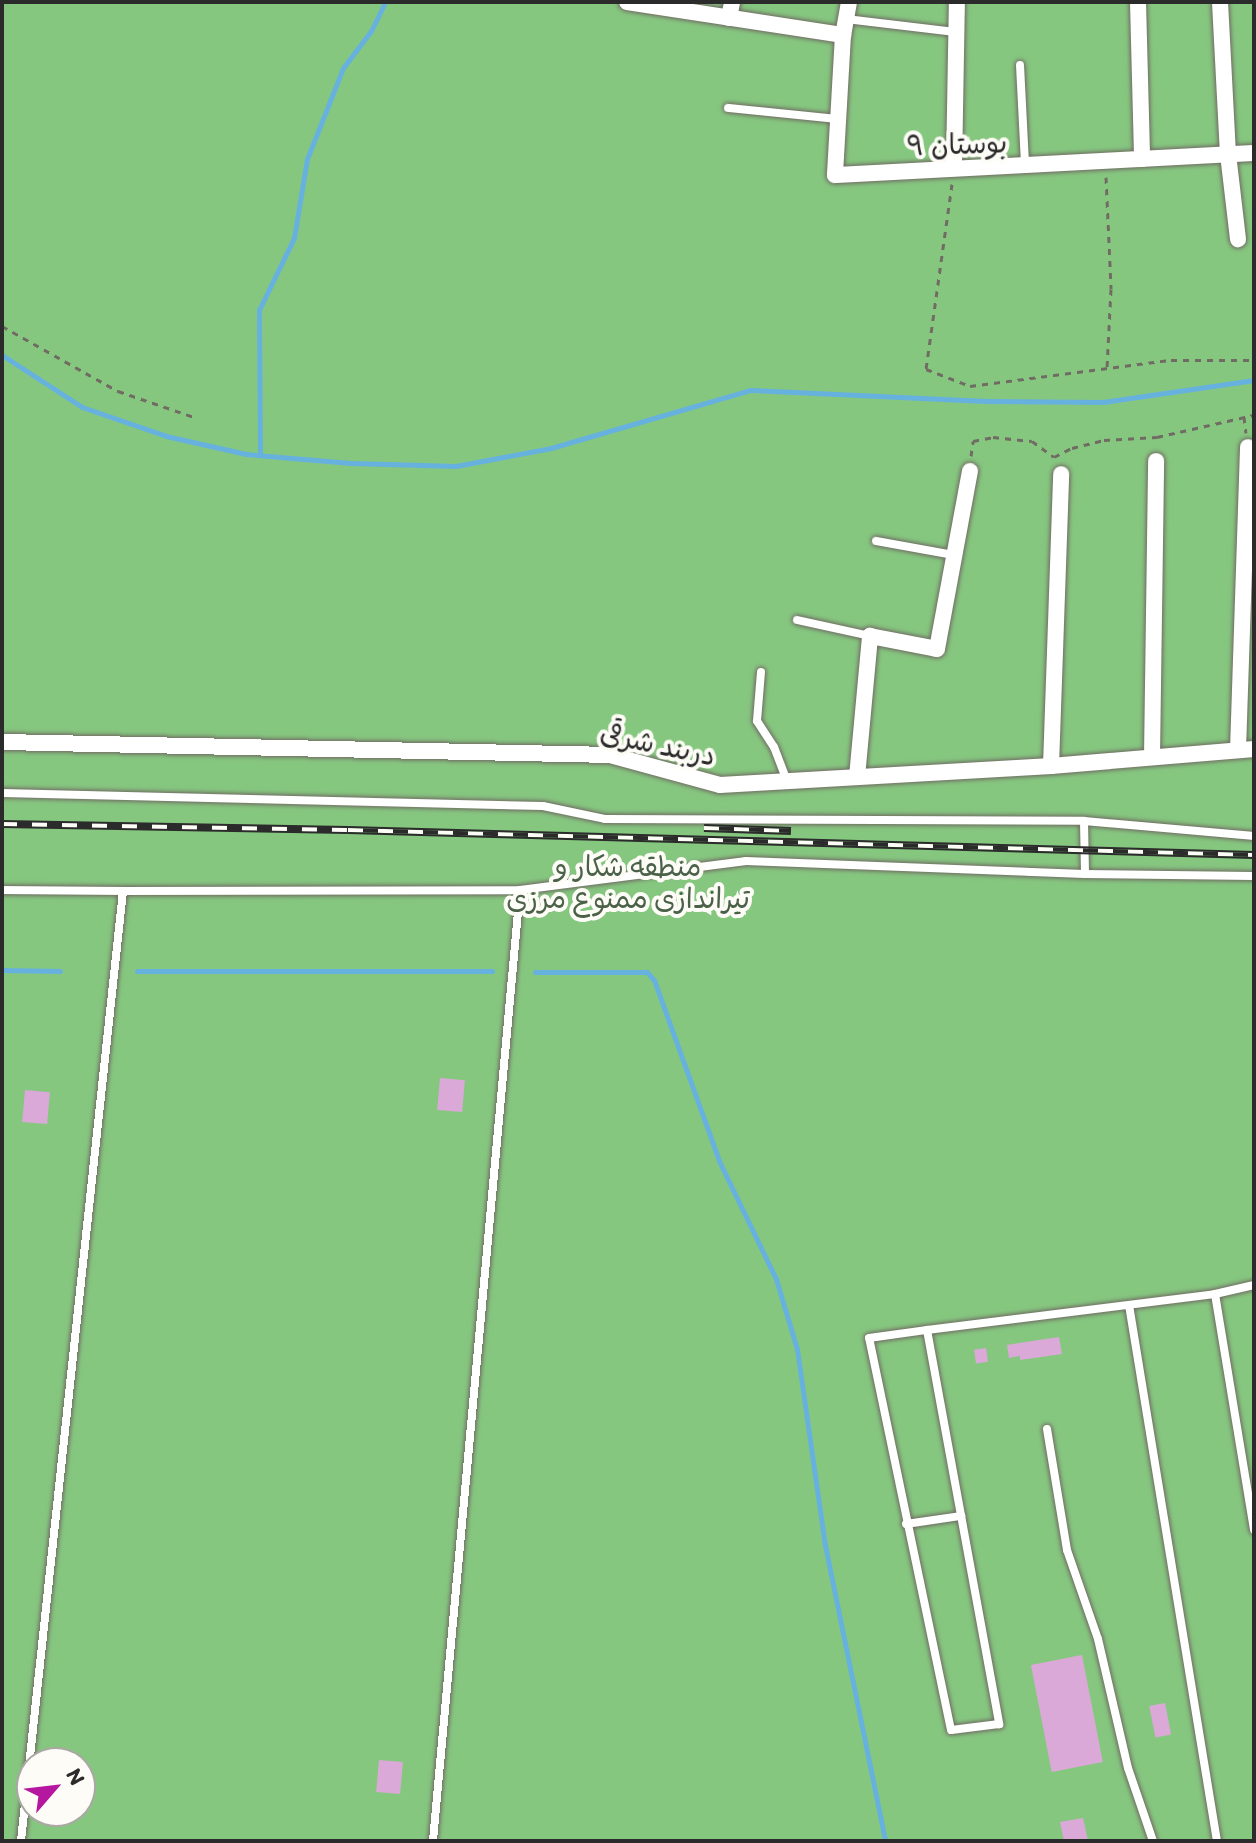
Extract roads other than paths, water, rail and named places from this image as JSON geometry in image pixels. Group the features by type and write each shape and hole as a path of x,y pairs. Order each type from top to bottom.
{"street":[{"path":"627,2 846,19"},
{"path":"954,168 957,2"},
{"path":"1138,2 1142,159"},
{"path":"1220,2 1228,154 1238,239"},
{"name":"بوستان ۹","path":"846,19 835,175 954,168 1025,168 1254,153"},
{"path":"1246,750 1248,447"},
{"path":"1152,757 1156,461"},
{"path":"857,777 870,636 937,649 970,471"},
{"path":"1051,766 1061,474"},
{"name":"دربند شرقی","path":"2,742 610,755 720,785 1051,766 1246,750"}],"lane":[{"path":"846,19 955,32"},
{"path":"1020,65 1025,168"},
{"path":"728,108 838,119"},
{"path":"876,541 954,555"},
{"path":"797,620 870,636"},
{"path":"761,672 757,721 774,747 787,781"},
{"path":"2,793 543,806 605,819 1084,821 1254,836"},
{"path":"1084,821 1085,874"},
{"path":"2,890 520,890 746,861 1085,874 1254,876"},
{"path":"433,1841 520,890"},
{"path":"21,1841 123,891"},
{"path":"927,1330 999,1724 951,1730 869,1338 927,1330 1215,1294 1254,1285"},
{"path":"1215,1294 1254,1530"},
{"path":"1129,1305 1217,1841"},
{"path":"1047,1429 1067,1550 1098,1639 1128,1768 1153,1841"},
{"path":"906,1524 961,1516"}],"waterway":[{"path":"260,455 259,310 294,238 307,159 343,68 371,31 385,2"},
{"path":"2,355 82,407 166,436 246,454 351,463 456,466 551,448 751,390 986,401 1103,402 1254,380"},
{"path":"2,970 60,971"},
{"path":"137,971 492,971"},
{"path":"535,972 647,972 654,980 719,1161 776,1279 797,1349 825,1545 885,1841"}],"railway":[{"path":"2,824 348,830 1254,855"},
{"path":"704,828 791,831"}],"park label":[{"name":"منطقه شکار و تیراندازی ممنوع مرزی","path":"628,882"}]}
